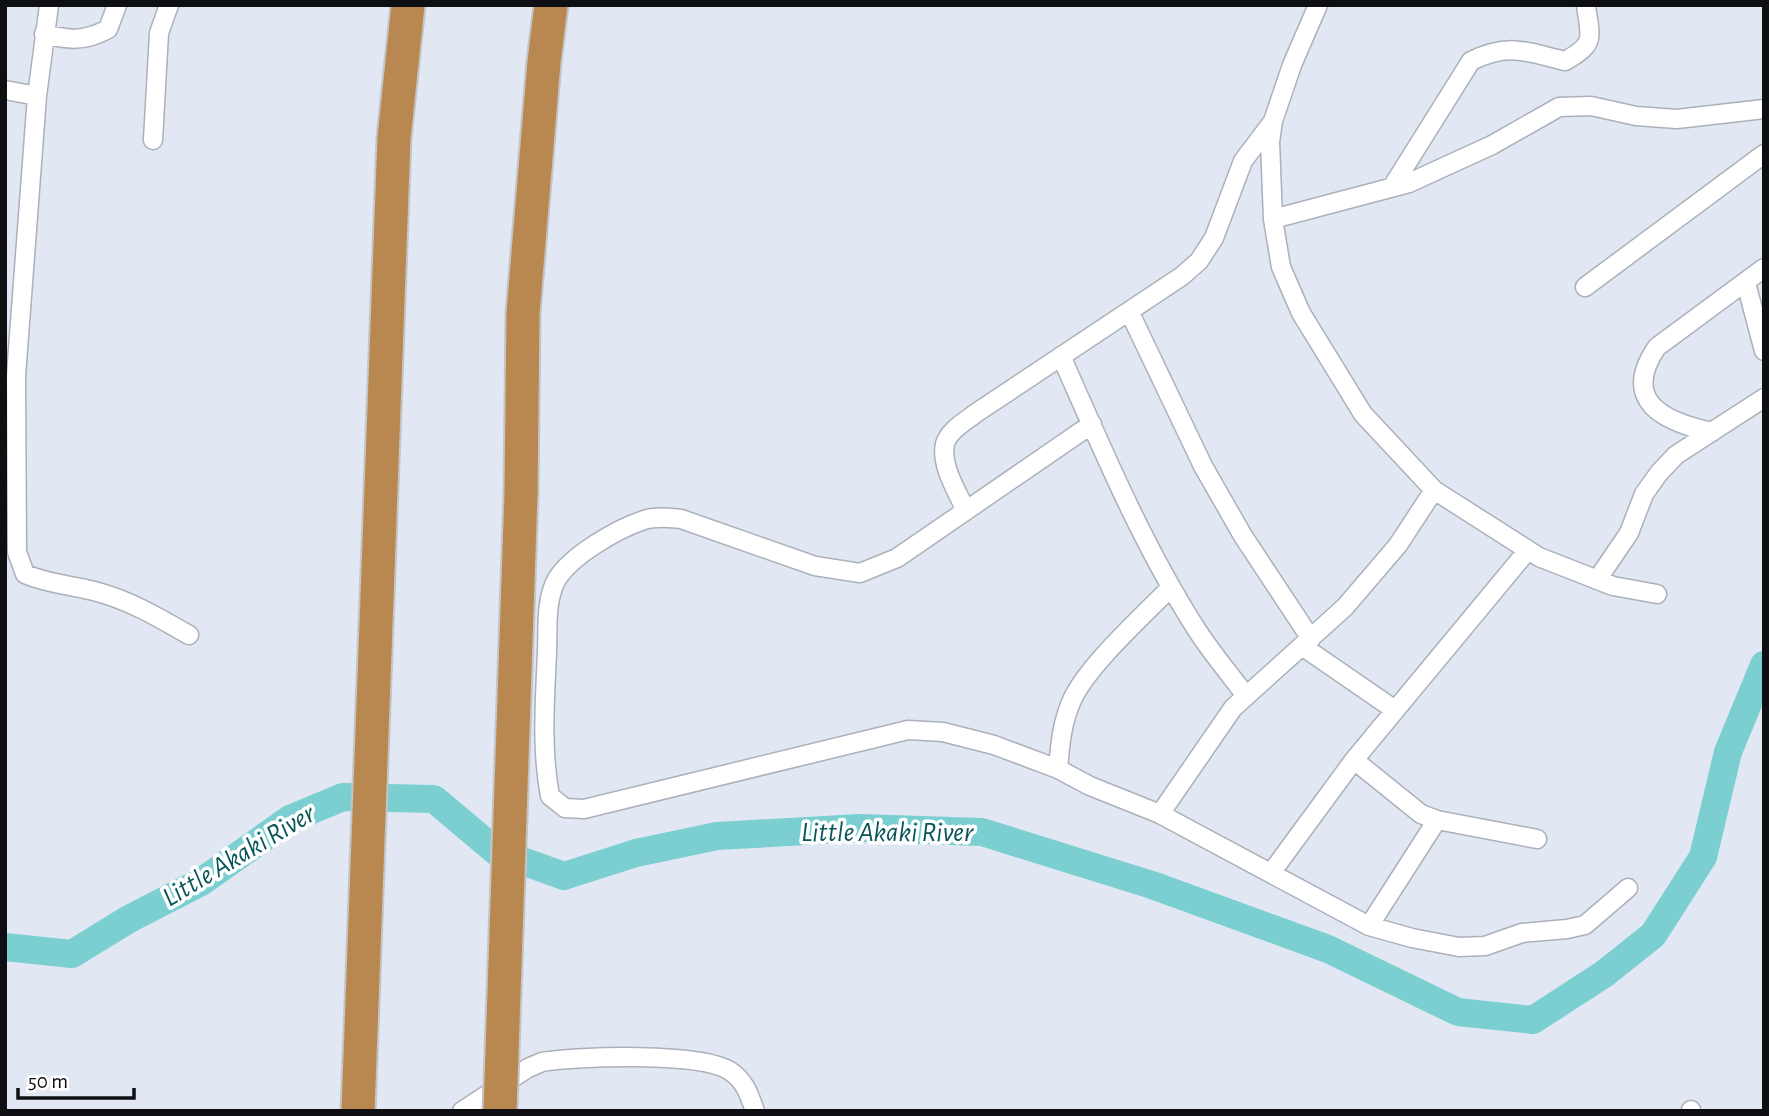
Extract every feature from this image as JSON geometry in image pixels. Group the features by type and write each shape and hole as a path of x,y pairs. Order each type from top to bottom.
{"highway":[{"path":"358,1111 394,138 408,5"},
{"path":"500,1111 521,493 523,313 551,5"}],"street":[{"path":"49,5 37,96 16,376 17,552 25,574 44,582 93,591 135,604 189,635"},
{"path":"44,34 66,40 92,38 108,29 117,5"},
{"path":"153,139 159,33 169,5"},
{"path":"1318,5 1292,65 1273,121 1270,142 1273,219 1281,267 1301,313 1363,414 1434,490 1539,557 1613,586 1657,594"},
{"path":"1392,187 1471,61 1487,52 1506,48 1565,61 1583,51 1590,41 1586,5"},
{"path":"5,90 37,96"},
{"path":"1273,219 1409,183 1492,145 1559,107 1591,106 1636,116 1677,119 1764,109"},
{"path":"966,511 948,470 945,442 976,413 1182,276 1199,261 1214,238 1242,161 1273,121"},
{"path":"1585,287 1764,154"},
{"path":"1712,432 1663,416 1653,408 1643,391 1642,375 1646,363 1657,347 1764,268"},
{"path":"1746,283 1764,351"},
{"path":"1129,312 1203,466 1307,643 1395,710"},
{"path":"1061,356 1091,424 1171,587 1196,629 1246,696"},
{"path":"1597,580 1629,533 1644,494 1659,473 1676,455 1764,398"},
{"path":"1091,424 897,558 860,573 815,566 681,519 662,517 645,520 599,542 571,561 556,581 549,603 543,729 550,796 565,808 584,809 908,730 943,732 995,745 1058,769 1090,786 1160,814 1369,926 1459,947 1485,946 1522,933 1585,925 1628,888"},
{"path":"1160,814 1233,708 1345,607 1398,545 1434,490"},
{"path":"1271,873 1354,760 1528,550"},
{"path":"1058,769 1063,725 1072,698 1098,662 1171,587"},
{"path":"1354,760 1421,814 1437,820 1537,839"},
{"path":"1369,926 1437,820"},
{"path":"462,1111 528,1068 542,1062 664,1058 710,1062 729,1070 745,1083 755,1111"}],"waterway":[{"name":"Little Akaki River","path":"5,947 72,954 129,919 201,882 290,819 343,797 434,799 497,852 564,876 636,853 717,836 860,828 982,832 1152,885 1328,949 1458,1012 1533,1020 1604,974 1653,935 1703,857 1728,752 1764,665"}]}
